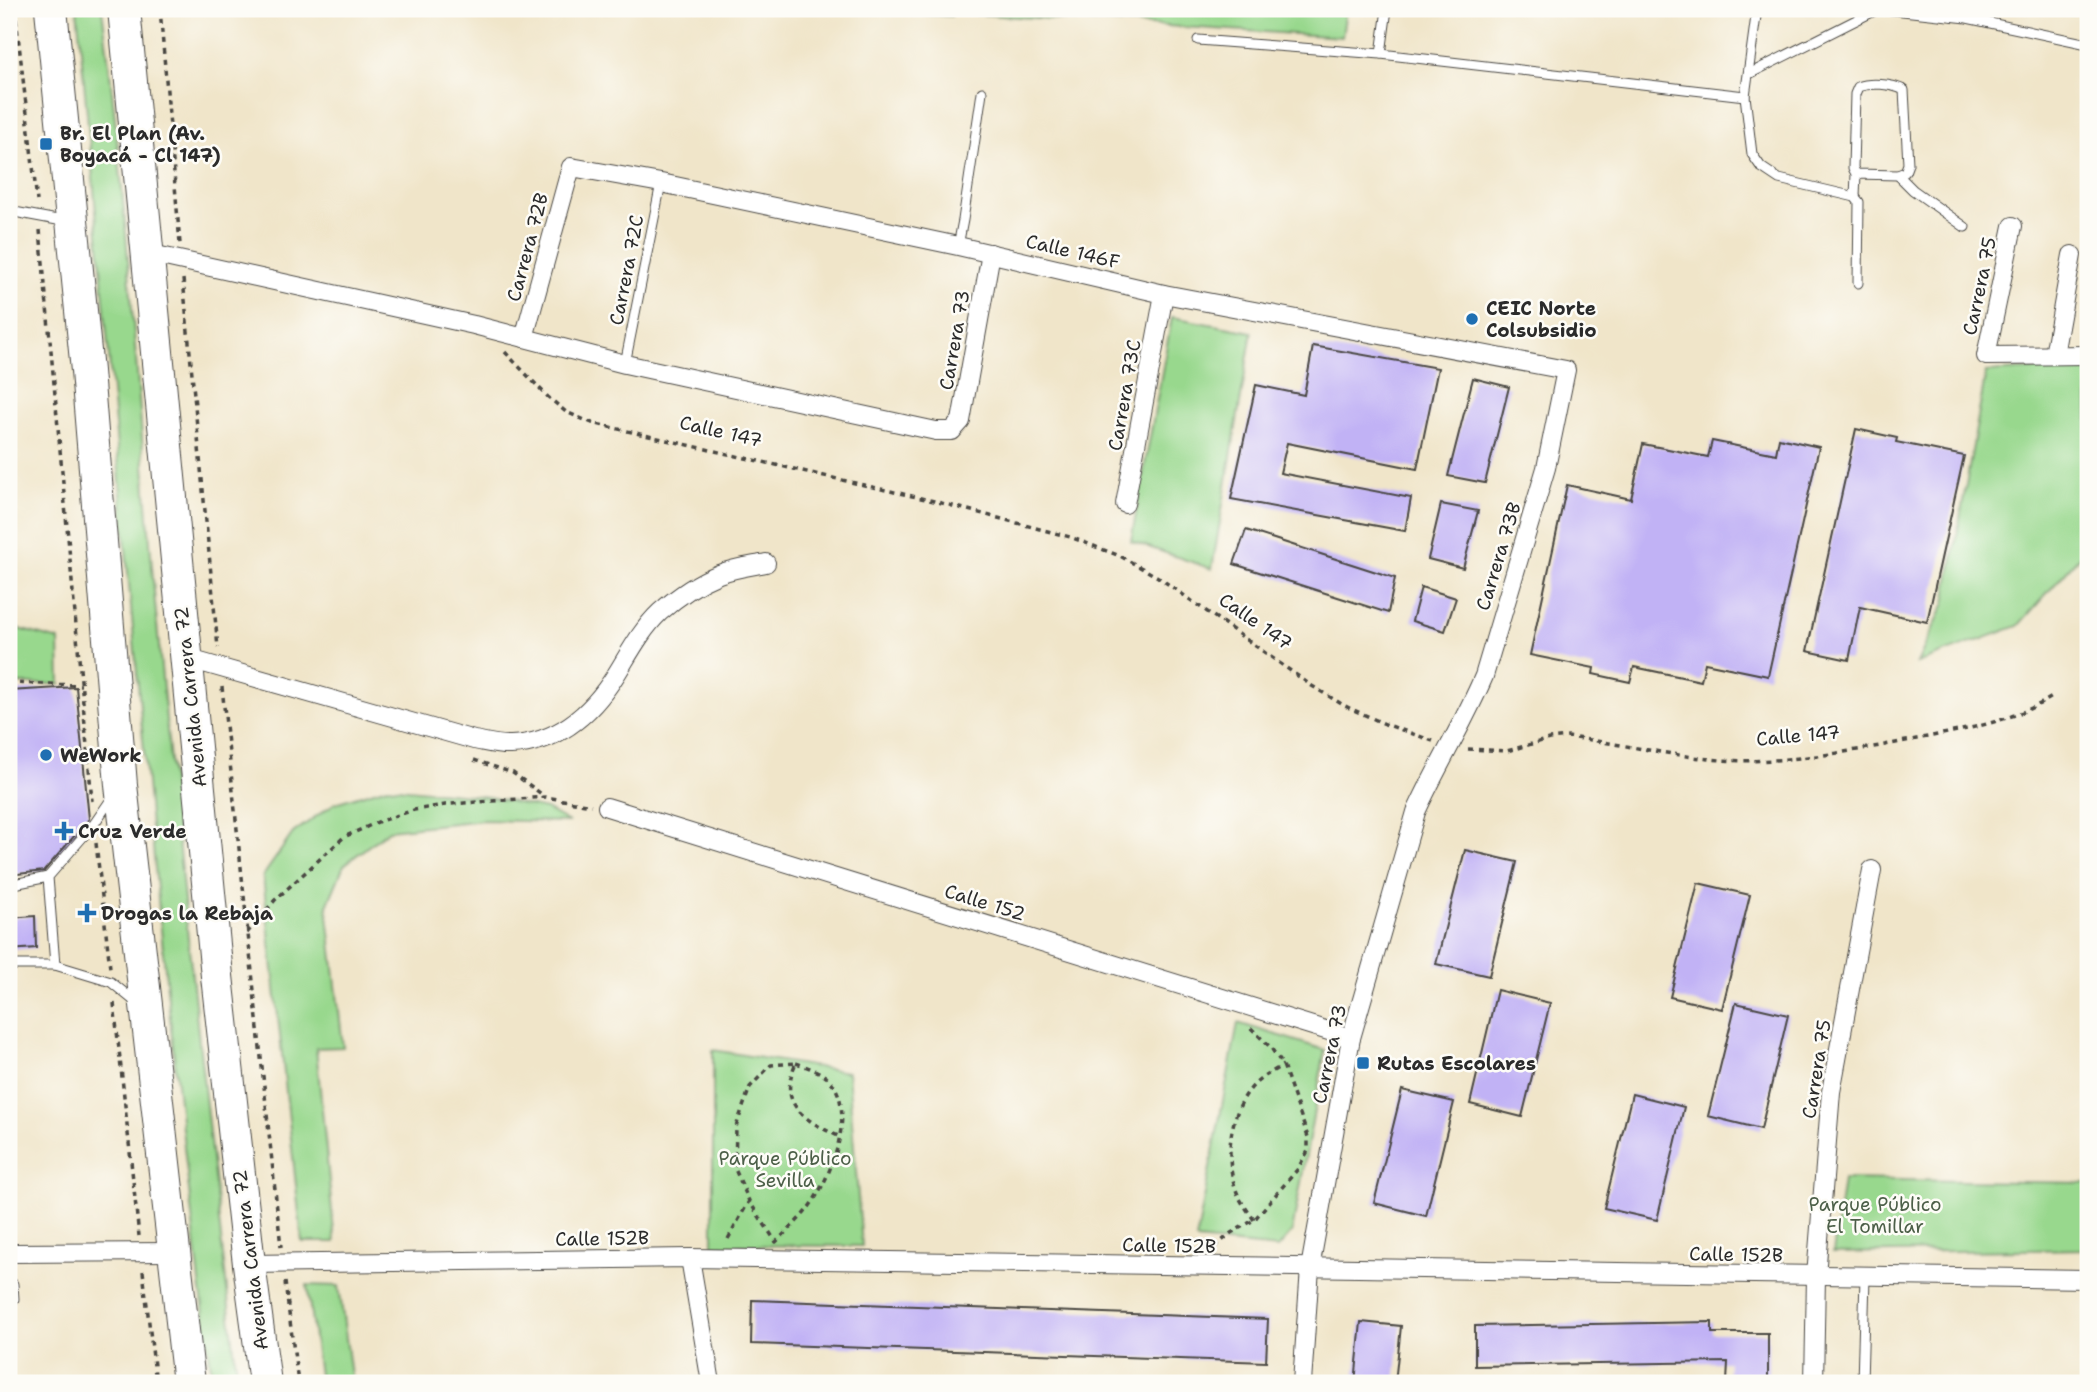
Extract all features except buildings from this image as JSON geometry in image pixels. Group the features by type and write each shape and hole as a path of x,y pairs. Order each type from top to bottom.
{"highway":[{"path":"51,9 73,223 121,785 189,1383"},
{"name":"Avenida Carrera 72","path":"124,9 217,976 265,1383"}],"street":[{"name":"Calle 146F","path":"571,167 661,183 991,253 1164,293 1566,370"},
{"name":"Carrera 72B","path":"524,338 571,167"},
{"name":"Carrera 75","path":"2013,226 1986,355 2054,355"},
{"path":"147,253 474,326 625,364"},
{"name":"Carrera 73","path":"625,364 936,431 952,431 961,421 991,253"},
{"path":"2072,255 2054,355 2088,355"},
{"name":"Carrera 73C","path":"1125,504 1164,293"},
{"name":"Carrera 73B","path":"1449,747 1484,676 1546,468 1566,370"},
{"path":"186,658 474,740 509,746 537,742 561,732 592,709 636,640 660,612 689,590 719,574 766,562"},
{"name":"Carrera 73","path":"1302,1383 1310,1268 1351,1038 1416,812 1449,747"},
{"name":"Calle 152","path":"607,807 1351,1038"},
{"name":"Carrera 75","path":"1814,1383 1816,1276 1831,1092 1872,870"},
{"path":"9,1253 173,1252"},
{"path":"690,1258 711,1383"},
{"name":"Calle 152B","path":"249,1264 717,1258 2088,1279"}],"lane":[{"path":"1381,54 1387,9"},
{"path":"1757,9 1745,96 1752,154 1761,167 1779,179 1855,197 1859,202 1858,283"},
{"path":"1749,74 1881,9 1967,19 2082,43"},
{"path":"1198,40 1381,54 1745,96"},
{"path":"1855,197 1855,94 1858,87 1865,84 1905,90 1908,164 1905,172 1898,175 1856,174"},
{"path":"958,246 982,92"},
{"path":"1898,175 1928,201 1965,227"},
{"name":"Carrera 72C","path":"625,364 661,183"},
{"path":"9,211 73,223"},
{"path":"55,965 48,877 55,864 94,824 121,785"},
{"path":"9,885 48,877"},
{"path":"9,965 55,965 111,982 148,1011"},
{"path":"1862,1383 1865,1277"},
{"path":"13,1284 14,1299"}],"path":[{"path":"15,9 38,217 94,824 156,1383"},
{"path":"160,9 220,667 282,1263 298,1383"},
{"name":"Calle 147","path":"474,326 566,412 592,423 934,501 1070,537 1121,556 1158,578 1311,686 1345,706 1449,747 1507,751 1549,739 1568,737 1720,760 1769,760 1855,751 1958,731 2031,710 2052,697"},
{"path":"9,683 80,685"},
{"path":"247,933 275,900 344,837 380,821 414,810 452,804 546,797 607,807"},
{"path":"1193,1266 1231,1233 1254,1220 1278,1195 1308,1151 1308,1137 1283,1065 1272,1048 1247,1024 1235,1002"},
{"path":"796,1063 789,1080 789,1095 800,1113 813,1124 840,1137"},
{"path":"796,1063 817,1070 833,1084 843,1108 840,1137 831,1167 808,1210 776,1242 749,1202 735,1169 736,1127 750,1087 771,1065 796,1063"},
{"path":"1254,1220 1238,1195 1232,1165 1230,1129 1240,1103 1256,1083 1283,1065"},
{"path":"717,1258 749,1202"}],"green space":[{"path":"77,9 102,9 111,83 126,231 164,701 238,1383 213,1383 191,1212 155,869"},
{"path":"854,9 952,9 951,16"},
{"path":"975,9 1346,9 1342,37 975,14"},
{"path":"1172,317 1252,332 1212,569 1131,541"},
{"path":"2060,368 2088,370 2088,547 2018,626 1917,663 1945,603 1986,372"},
{"path":"9,626 59,640 60,684 9,684"},
{"path":"387,787 489,797 546,809 569,822 483,820 389,830 344,865 327,906 343,1047 316,1048 335,1242 302,1242 263,876 293,833 335,803"},
{"path":"1238,1023 1325,1050 1292,1232 1278,1248 1196,1240"},
{"name":"Parque Público Sevilla","path":"713,1050 848,1072 862,1246 713,1245"},
{"name":"Parque Público El Tomillar","path":"1843,1179 2088,1183 2088,1249 1833,1253"},
{"path":"307,1285 339,1286 352,1383 320,1383"}],"place":[{"name":"Br. El Plan (Av. Boyacá - Cl 147)","path":"46,144"},
{"name":"CEIC Norte Colsubsidio","path":"1472,319"},
{"name":"WeWork","path":"46,755"},
{"name":"Cruz Verde","path":"64,831"},
{"name":"Drogas la Rebaja","path":"87,913"},
{"name":"Rutas Escolares","path":"1363,1063"}]}
